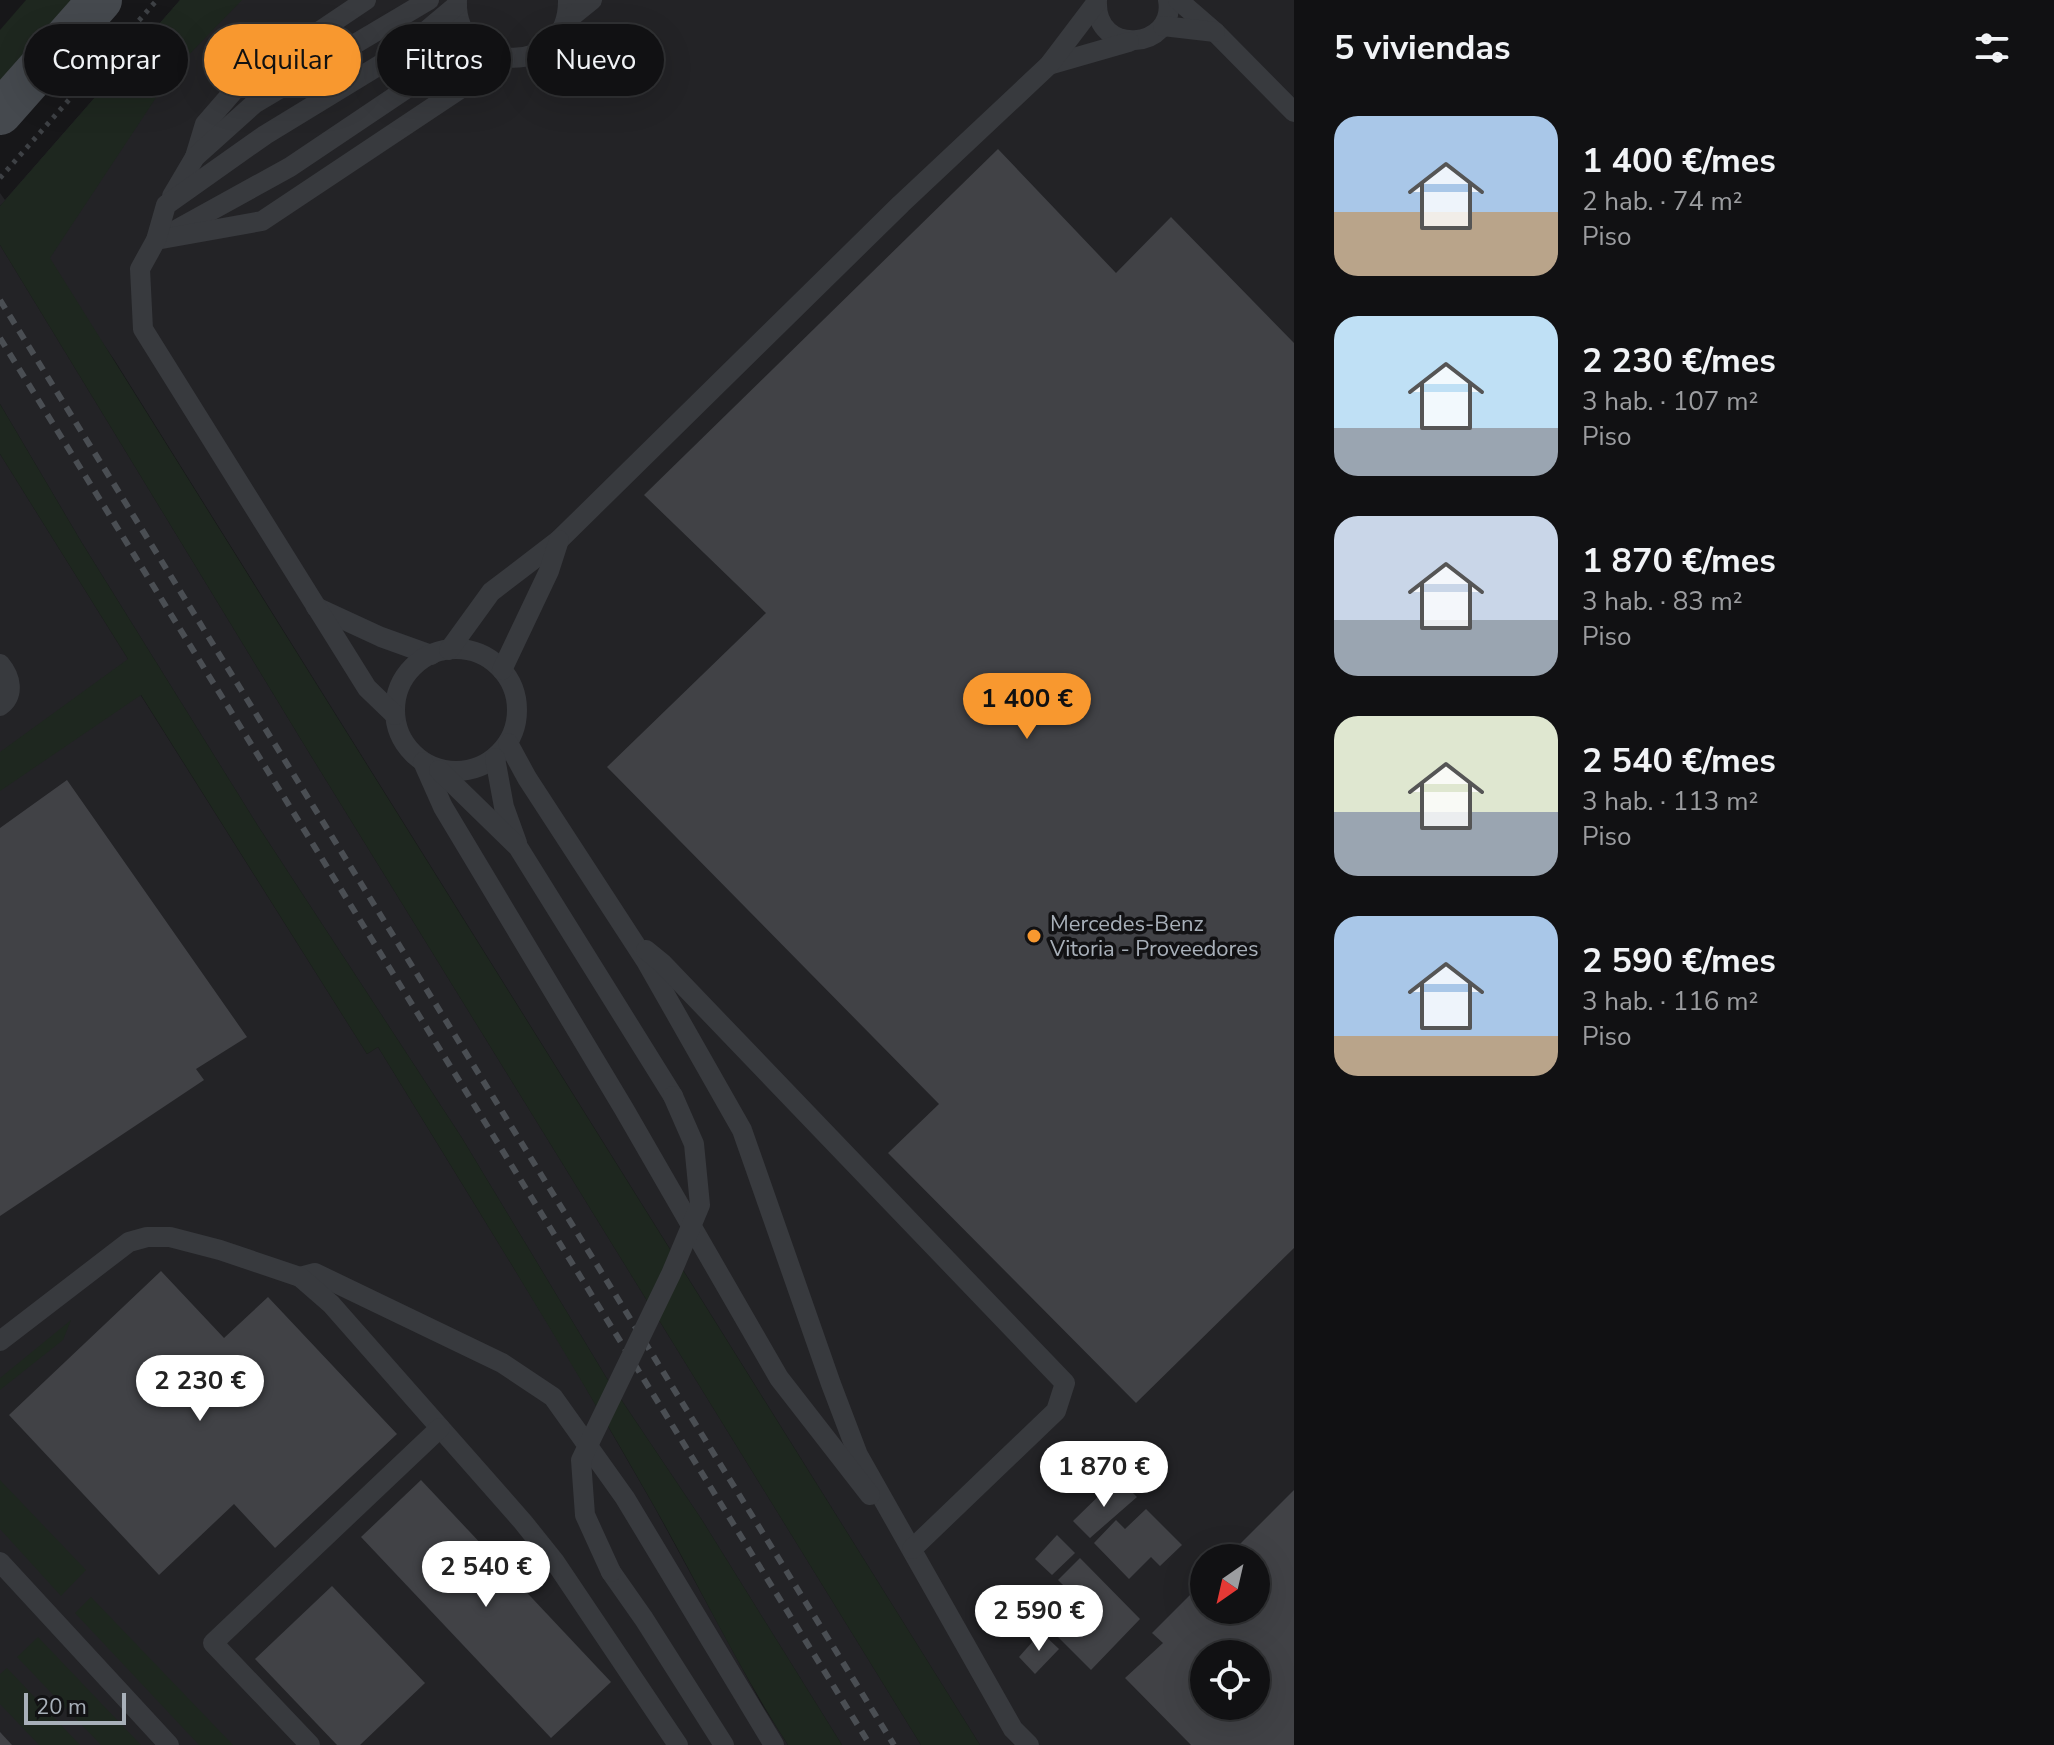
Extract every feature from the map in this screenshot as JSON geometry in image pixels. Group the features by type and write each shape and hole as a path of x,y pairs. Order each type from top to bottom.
{"main road":[{"path":"0,113 100,0"}],"lane":[{"path":"366,0 238,86 205,124 195,157 166,205 156,240 140,269 143,329 367,688 395,715"},
{"path":"195,157 254,104 429,0"},
{"path":"511,57 525,58 542,51 557,38 566,21 568,0"},
{"path":"566,21 592,0"},
{"path":"1049,65 1149,38 1163,26 1169,8 1168,0"},
{"path":"1178,0 1215,32 1294,112"},
{"path":"1096,1 1099,21 1111,35 1129,42"},
{"path":"518,847 409,749 399,733 395,715 396,696 403,679 415,664 440,652 491,592 559,540 901,204 1049,65 1096,1"},
{"path":"166,205 265,135 401,52 457,2"},
{"path":"457,2 461,24"},
{"path":"1163,26 1215,32"},
{"path":"156,240 290,167 396,96"},
{"path":"156,240 262,221 439,96"},
{"path":"502,670 549,571 559,540"},
{"path":"316,607 381,637 440,652 468,650 487,657 502,670 513,687 517,706 516,726 501,751 478,768 468,770 431,766"},
{"path":"0,664 8,673 11,688 6,702 0,706"},
{"path":"501,751 504,807 518,847 673,1096 694,1144 700,1205 671,1274 581,1460 585,1515 611,1572 724,1745"},
{"path":"501,751 527,778 646,961 742,1130 858,1455 1013,1729 1029,1745"},
{"path":"431,766 443,807 624,1109 779,1378 912,1549"},
{"path":"629,936 662,963 1065,1383 1056,1411 912,1549"},
{"path":"0,1341 129,1242 147,1237 170,1237 220,1250 300,1277 331,1304 555,1562 678,1745"},
{"path":"300,1277 315,1273 502,1363 553,1397 625,1498 774,1745"},
{"path":"310,1745 213,1643 440,1428"},
{"path":"2,1569 169,1745"}],"path":[{"path":"0,178 157,0"}],"shaded area":[{"path":"26,0 73,0 52,24 24,24 24,55 0,82 0,30"},
{"path":"180,0 1294,0 1294,1745 980,1745 115,361 5,201 0,206 0,193 5,200 96,96 188,96 188,24 159,24"},
{"path":"180,0 242,0 219,24 204,24 204,39 188,56 188,24 159,24"},
{"path":"96,96 157,96 50,258 980,1745 921,1745 0,245 0,206"},
{"path":"0,245 921,1745 842,1745 702,1520 606,1377 462,1138 258,826 82,543 0,404"},
{"path":"0,404 82,543 258,826 462,1138 606,1377 702,1520 842,1745 788,1745 587,1390 378,1047 367,1054 141,695 0,791 0,752 128,659 0,454"},
{"path":"0,454 128,659 140,694 367,1054 378,1047 567,1355 761,1703 788,1745 0,1745"},
{"path":"71,1320 63,1340 0,1390 0,1378"},
{"path":"0,1480 86,1570 61,1596 0,1529"},
{"path":"91,1597 233,1745 199,1745 75,1613"},
{"path":"38,1637 141,1745 101,1745 17,1657"},
{"path":"7,1668 80,1745 39,1745 0,1704 0,1674"}],"building":[{"name":"Mercedes-Benz Vitoria - Proveedores","path":"998,149 1116,273 1171,217 1294,343 1294,1248 1136,1403 888,1153 939,1104 607,767 766,613 644,495"},
{"path":"67,780 247,1037 196,1069 204,1080 0,1216 0,828"},
{"path":"161,1271 224,1338 268,1297 397,1434 275,1548 234,1504 159,1575 9,1415"},
{"path":"421,1480 611,1682 551,1738 361,1537"},
{"path":"1112,1483 1120,1492 1126,1486 1137,1497 1090,1538 1073,1521"},
{"path":"1294,1490 1294,1745 1191,1745 1125,1678 1163,1643 1152,1633 1190,1595 1190,1624 1270,1624 1270,1544 1240,1544"},
{"path":"1146,1509 1182,1545 1160,1566 1151,1557 1129,1579 1094,1543 1116,1520 1125,1529"},
{"path":"1057,1535 1075,1553 1052,1575 1035,1559"},
{"path":"1080,1558 1140,1619 1091,1670 1046,1625 1074,1596 1058,1580"},
{"path":"332,1586 425,1683 360,1745 337,1745 255,1659"},
{"path":"996,1591 1014,1609 993,1631 974,1614"},
{"path":"1041,1632 1059,1649 1035,1674 1019,1657"},
{"path":"0,1732 12,1745 0,1745"}],"railway":[{"path":"0,300 894,1745"},
{"path":"0,338 870,1745"}],"place":[{"name":"Mercedes-Benz Vitoria - Proveedores","path":"1034,936"}]}
